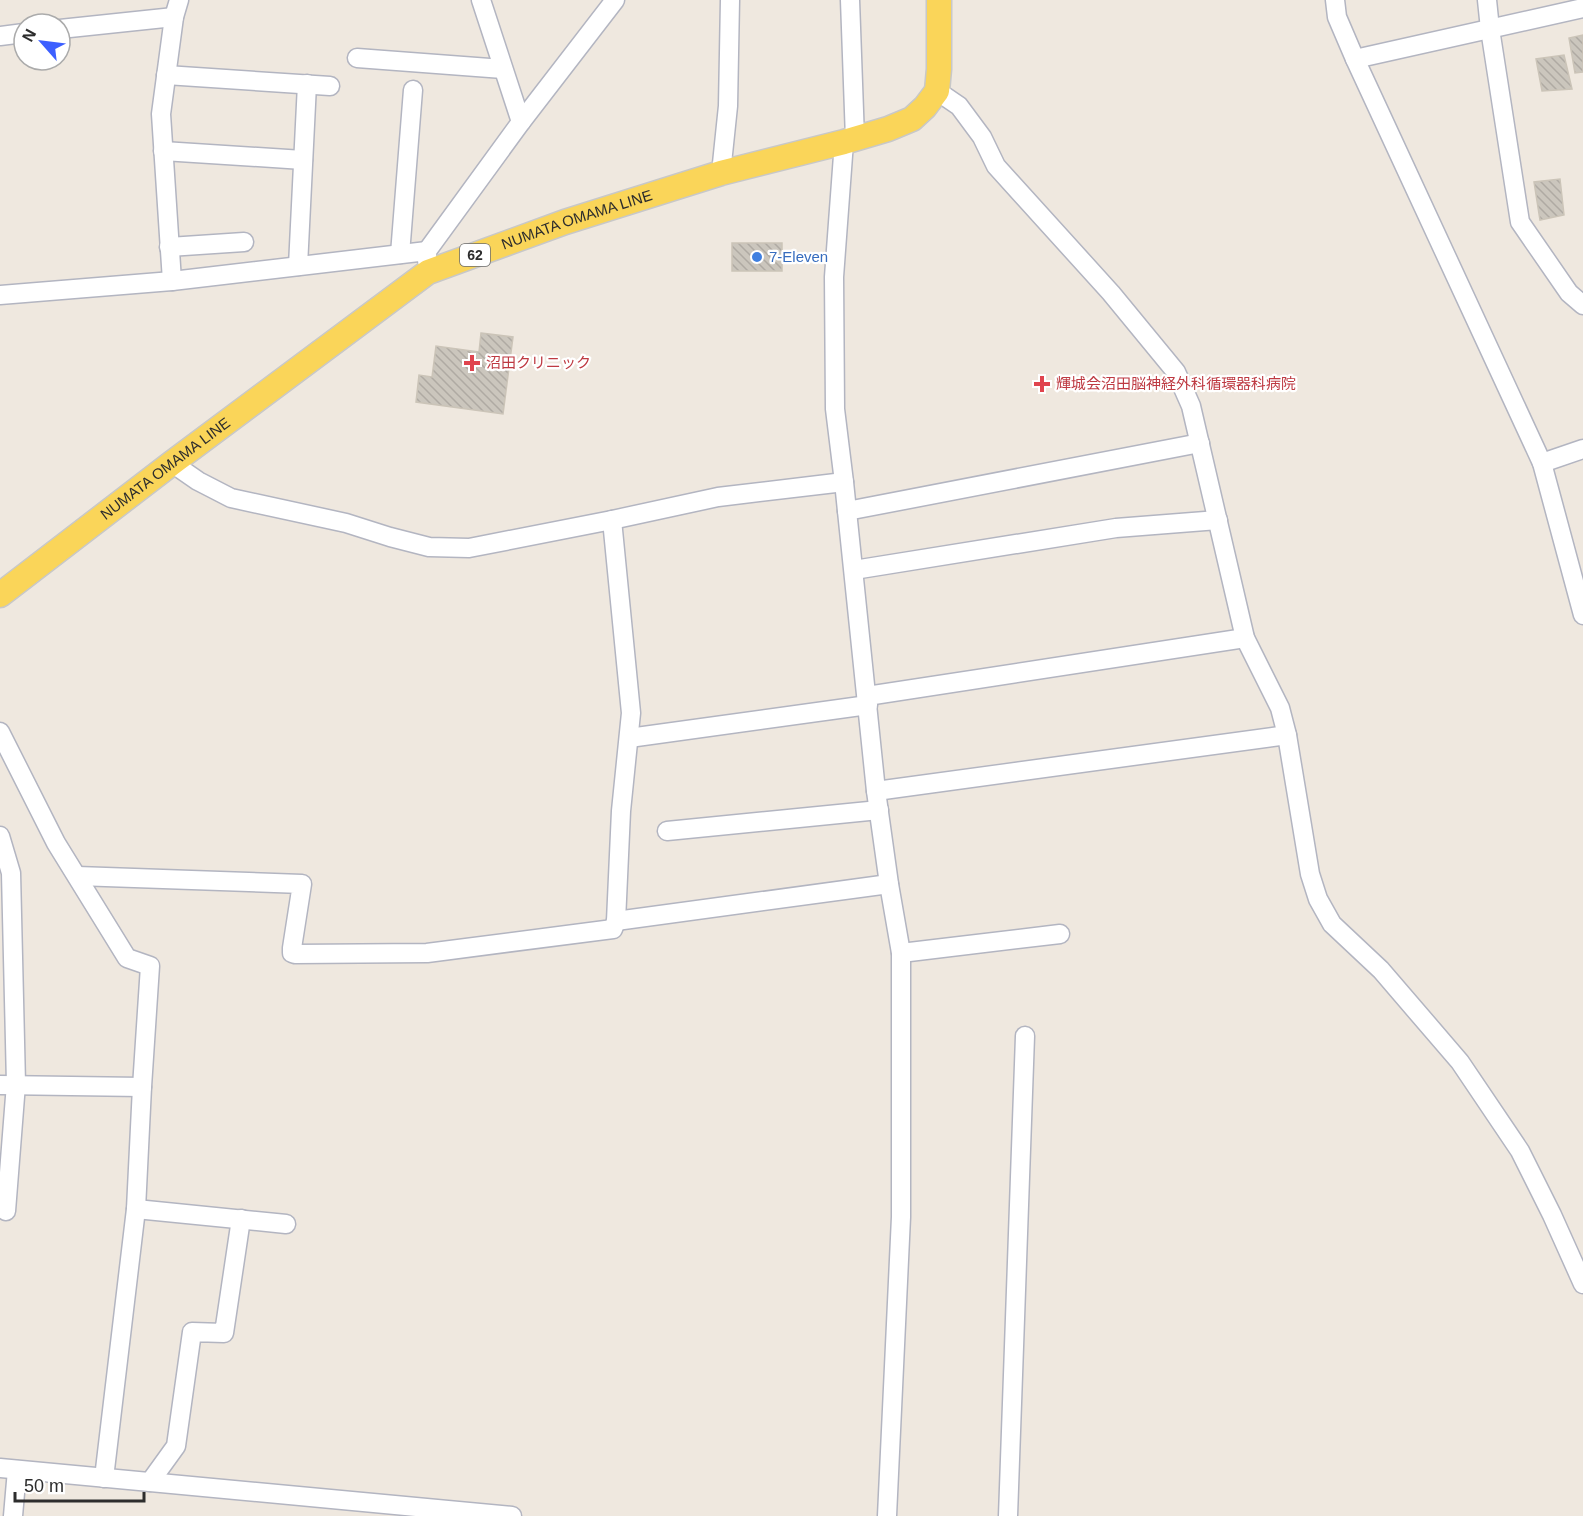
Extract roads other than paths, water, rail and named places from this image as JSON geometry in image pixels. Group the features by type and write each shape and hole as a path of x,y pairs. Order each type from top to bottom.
{"main road":[{"path":"937,91 939,0"},
{"name":"NUMATA OMAMA LINE","path":"0,595 172,464 427,262 565,222 720,173 888,129 912,119 937,91"}],"street":[{"path":"481,0 521,122"},
{"path":"0,295 172,281 400,254 427,262 521,122 615,0"},
{"path":"720,173 728,106 730,0"},
{"path":"850,0 850,140 834,277 835,409 876,791 901,953 901,1217 887,1516"},
{"path":"1335,0 1336,17 1542,463 1583,615"},
{"path":"1487,0 1520,222 1569,293 1583,305"},
{"path":"72,27 176,8 161,114 172,281"},
{"path":"1355,59 1583,8"},
{"path":"357,58 503,69"},
{"path":"166,75 330,86"},
{"path":"298,266 307,84"},
{"path":"400,254 413,90"},
{"path":"937,91 959,106 982,137 996,166 1111,293 1176,372 1191,406 1245,638 1280,708 1287,735 1310,874 1318,899 1332,924 1381,970 1460,1062 1520,1151 1583,1284"},
{"path":"163,152 303,160"},
{"path":"169,247 244,242"},
{"path":"847,511 1200,444"},
{"path":"1542,463 1583,449"},
{"path":"172,464 231,498 346,523 429,547 469,548 718,497 844,482"},
{"path":"77,876 302,884 292,948 292,953 296,954 427,953 612,929 616,921 621,811 631,713 612,520"},
{"path":"854,570 1116,528 1218,520"},
{"path":"628,738 1245,638"},
{"path":"0,732 56,843 127,958 150,966 136,1209 104,1478"},
{"path":"876,791 1287,735"},
{"path":"667,831 879,810"},
{"path":"0,836 11,873 6,1211"},
{"path":"616,921 889,884"},
{"path":"901,953 1060,934"},
{"path":"1008,1516 1024,1036"},
{"path":"8,1085 142,1087"},
{"path":"136,1209 286,1224"},
{"path":"150,1482 176,1446 192,1332 224,1333 241,1219"},
{"path":"13,1516 9,1469 512,1516"}],"place":[{"name":"7-Eleven","path":"757,257"},
{"name":"沼田クリニック","path":"472,363"},
{"name":"輝城会沼田脳神経外科循環器科病院","path":"1042,384"}]}
